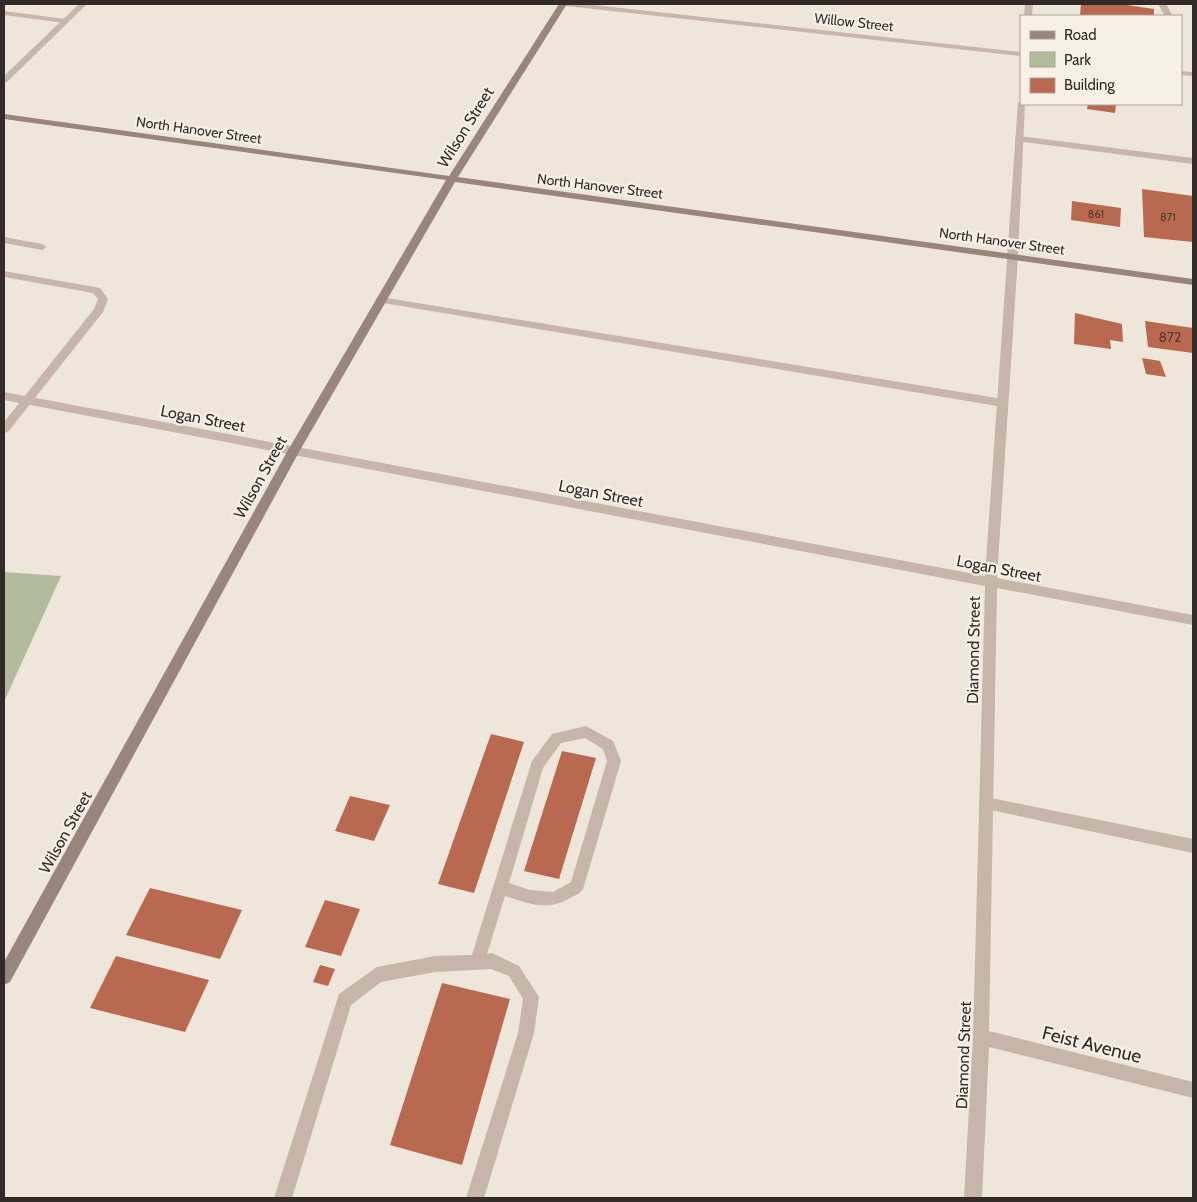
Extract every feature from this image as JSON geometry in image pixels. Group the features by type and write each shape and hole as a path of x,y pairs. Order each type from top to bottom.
{"street":[{"path":"4,80 83,4"},
{"name":"Willow Street","path":"564,4 1020,54"},
{"name":"Wilson Street","path":"4,977 292,452 451,180 564,4"},
{"path":"1162,4 1169,15"},
{"path":"4,13 65,21"},
{"name":"Diamond Street","path":"973,1198 981,1037 991,583 1013,256 1021,105"},
{"name":"North Hanover Street","path":"4,116 451,180 1193,282"},
{"path":"1019,139 1193,161"},
{"path":"4,240 42,247"},
{"path":"4,274 96,290 103,299 99,310 25,400 4,429"},
{"path":"381,300 1003,403"},
{"name":"Logan Street","path":"4,396 292,452 1193,620"},
{"path":"477,962 537,765 557,738 586,732 608,745 614,762 577,886 555,899 530,897 500,887"},
{"path":"986,803 1193,846"},
{"path":"283,1198 345,1000 377,975 435,964 492,961 514,971 531,997 526,1033 475,1198"},
{"name":"Feist Avenue","path":"981,1037 1193,1090"}],"green space":[{"path":"4,572 61,576 4,702"}],"building":[{"path":"1081,4 1120,4 1154,9 1154,15 1080,15"},
{"path":"1088,105 1116,105 1115,113 1087,109"},
{"path":"1142,189 1193,196 1193,242 1144,237"},
{"path":"1072,201 1121,208 1120,227 1071,220"},
{"path":"1075,313 1122,324 1123,342 1110,340 1111,349 1074,344"},
{"path":"1145,321 1193,328 1193,353 1148,347"},
{"path":"1142,358 1160,361 1166,377 1146,374"},
{"path":"491,734 524,742 474,893 438,884"},
{"path":"562,751 596,758 559,879 524,871"},
{"path":"350,796 390,805 374,841 335,831"},
{"path":"150,888 242,910 220,959 126,935"},
{"path":"325,900 360,909 341,956 305,947"},
{"path":"116,956 209,980 185,1032 90,1008"},
{"path":"320,965 335,969 328,986 313,982"},
{"path":"442,983 510,999 462,1165 390,1145"}]}
